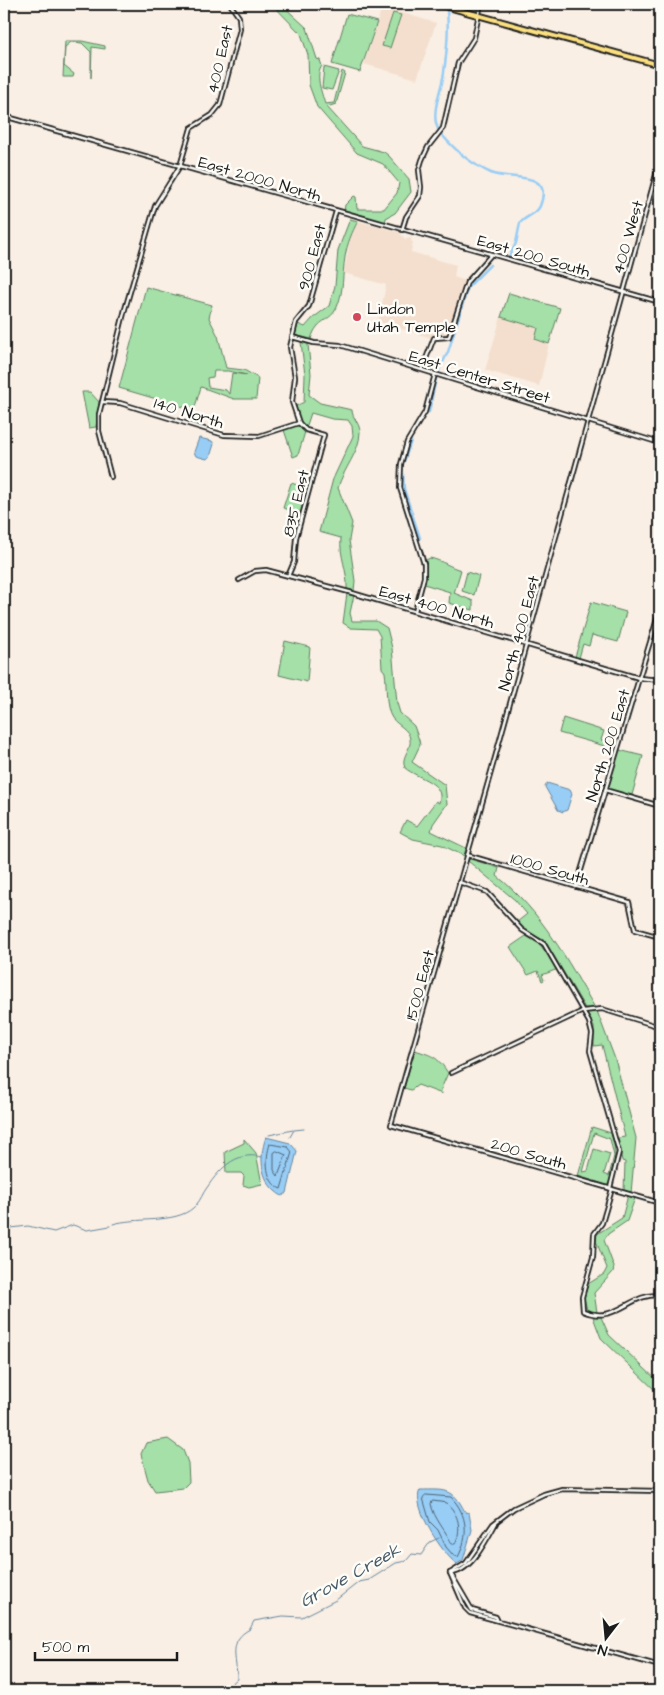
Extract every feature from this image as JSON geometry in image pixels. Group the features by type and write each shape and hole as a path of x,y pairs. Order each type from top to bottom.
{"main road":[{"path":"437,4 660,65"}],"street":[{"name":"400 East","path":"111,476 106,465 98,427 102,402 133,279 157,201 180,166 191,128 212,115 220,105 240,32 239,17 230,4"},
{"path":"402,230 406,217 420,196 419,170 422,160 428,147 444,128 458,63 474,38 481,4"},
{"name":"East 2000 North","path":"4,116 402,230"},
{"name":"400 West","path":"588,421 660,160"},
{"name":"900 East","path":"299,423 292,399 295,376 290,349 292,337 299,317 309,306 336,211"},
{"name":"East 200 South","path":"402,230 660,302"},
{"path":"422,369 434,338 449,337 466,282 491,255"},
{"name":"East Center Street","path":"292,337 314,343 340,345 660,443"},
{"path":"415,611 424,577 424,564 400,488 401,464 407,442 425,412 435,374"},
{"name":"140 North","path":"102,402 120,403 224,436 259,436 299,423"},
{"name":"North 400 East","path":"467,853 588,421"},
{"name":"835 East","path":"288,576 294,562 296,538 324,435 306,430 299,423"},
{"name":"East 400 North","path":"239,580 260,570 288,576 415,611 639,678 660,680"},
{"name":"North 200 East","path":"576,887 660,609"},
{"path":"605,790 660,806"},
{"name":"1500 East","path":"391,1125 467,853"},
{"name":"1000 South","path":"467,853 627,901 631,905 630,912 635,930 660,937"},
{"path":"459,882 488,892 522,930 542,942 583,1010 590,1026 590,1051 619,1152 602,1223 594,1234 593,1258 582,1301 583,1311 601,1315 614,1312 639,1298 660,1295"},
{"path":"451,1073 583,1010 602,1009 660,1027"},
{"name":"200 South","path":"391,1125 660,1203"},
{"path":"660,1491 552,1490 514,1508 497,1521 470,1564 461,1570 450,1573 465,1608 470,1613 660,1666"}],"shaded area":[{"path":"382,7 436,23 417,79 364,64"},
{"path":"358,221 399,232 405,239 412,238 411,252 456,265 454,277 466,281 448,336 437,335 432,338 378,322 386,285 344,273 350,239"},
{"path":"501,317 538,328 535,339 549,344 539,386 485,370"}],"green space":[{"path":"272,4 281,4 307,28 317,59 320,60 322,66 319,79 325,104 334,103 342,71 345,73 336,104 327,107 362,146 384,152 409,179 411,192 395,213 386,218 385,223 344,211 345,205 354,196 356,197 357,209 384,209 397,193 399,183 383,164 357,153 317,107 309,85 308,55 301,34"},
{"path":"393,13 401,15 390,48 382,46"},
{"path":"347,14 377,22 360,72 332,64"},
{"path":"65,41 82,41 105,46 105,49 92,47 91,78 91,52 82,43 71,42 65,47 64,66 74,74 73,77 63,77"},
{"path":"324,67 339,71 332,90 322,88"},
{"path":"350,219 358,221 347,247 342,289 337,307 331,316 320,323 311,339 295,335 298,324 305,327 313,318 329,306 335,286 338,250"},
{"path":"146,287 212,305 209,318 218,336 226,368 244,370 258,378 256,399 234,399 201,387 194,410 119,388","holes":["214,371 228,371 247,375 232,373 229,394 226,390 208,387 207,378 213,377"]},
{"path":"509,293 560,308 549,344 535,339 538,328 501,317"},
{"path":"301,342 308,344 311,374 309,395 320,403 352,410 360,429 357,447 338,488 352,523 349,540 355,581 354,591 347,589 341,551 341,538 319,532 333,479 353,436 352,426 348,420 332,419 311,413 306,428 299,422 296,406 304,402 305,375"},
{"path":"82,392 90,392 99,402 96,427 89,428"},
{"path":"297,425 305,432 298,455 293,457 284,430"},
{"path":"291,483 308,488 301,513 283,508"},
{"path":"430,558 461,570 454,593 473,601 473,610 449,603 450,592 424,584 426,560"},
{"path":"467,572 479,576 474,595 462,591"},
{"path":"347,593 354,595 350,613 352,621 376,621 387,628 392,648 397,703 400,713 414,726 420,745 412,762 445,785 447,804 433,824 431,831 466,848 464,856 442,845 413,839 400,832 406,820 417,826 436,801 439,803 440,796 438,790 430,782 405,768 404,760 410,739 405,730 394,721 388,708 385,672 382,668 380,636 376,629 351,628 343,623"},
{"path":"591,602 626,612 618,642 592,635 589,646 583,644 579,658 575,657"},
{"path":"285,641 310,647 307,682 279,675"},
{"path":"563,718 604,731 601,740 617,744 615,749 559,733"},
{"path":"619,750 643,756 632,795 608,789"},
{"path":"470,859 499,868 497,876 527,904 540,920 595,1008 585,1008 545,941 525,930 517,922 527,914 515,900 468,861"},
{"path":"526,936 539,943 558,969 542,975 544,980 542,981 538,971 528,975 510,947"},
{"path":"597,1011 615,1059 636,1138 631,1193 624,1191 625,1162 622,1161 618,1138 625,1137 602,1045 594,1046 594,1027 586,1013"},
{"path":"415,1050 434,1057 448,1073 441,1089 442,1094 418,1085 411,1090 404,1088"},
{"path":"592,1127 611,1133 615,1159 609,1186 578,1176","holes":["594,1133 610,1139 614,1156 609,1176 604,1174 610,1154 594,1149 588,1171 583,1172"]},
{"path":"244,1139 256,1153 262,1184 249,1187 243,1185 244,1176 241,1173 226,1173 225,1152 244,1143"},
{"path":"628,1195 635,1198 627,1221 608,1234 604,1240 614,1267 613,1272 594,1293 597,1312 587,1310 584,1298 588,1284 604,1274 607,1268 596,1241 597,1234 622,1218"},
{"path":"593,1317 601,1317 609,1335 660,1383 660,1395 601,1338"},
{"path":"168,1439 183,1450 188,1463 189,1482 183,1488 155,1491 148,1480 141,1454 146,1443"}],"water":[{"path":"199,438 212,441 214,444 210,457 207,459 196,456 194,452"},
{"path":"547,783 570,790 572,794 567,810 563,812 558,810 545,787"},
{"path":"266,1137 290,1143 297,1151 287,1193 282,1196 270,1185 263,1170 262,1154"},
{"path":"420,1490 442,1490 452,1494 465,1512 469,1513 472,1530 463,1560 457,1564 444,1551 424,1518 418,1497"}],"waterway":[{"path":"438,129 435,115 446,56 447,10"},
{"path":"442,135 465,157 484,170 499,175 536,181 541,186 543,194 540,206 520,223 516,243 509,257"},
{"path":"438,372 448,352 468,287 490,265"},
{"path":"429,412 436,378"},
{"path":"404,461 411,441"},
{"path":"403,474 404,489 420,538"},
{"path":"290,1137 294,1130 304,1129"},
{"path":"269,1135 293,1130"},
{"path":"113,1224 166,1218 185,1213 196,1205 215,1177 228,1164 235,1159 243,1157 262,1157"},
{"path":"4,1241 11,1228 28,1226 54,1232 73,1225 87,1230 110,1226"},
{"name":"Grove Creek","path":"223,1691 237,1679 236,1645 238,1639 250,1629 254,1621 283,1616 302,1617 336,1600 359,1582 369,1580 396,1563 406,1561 412,1554 421,1555 430,1542 439,1538"}],"place":[{"name":"Lindon Utah Temple","path":"357,317"}]}
